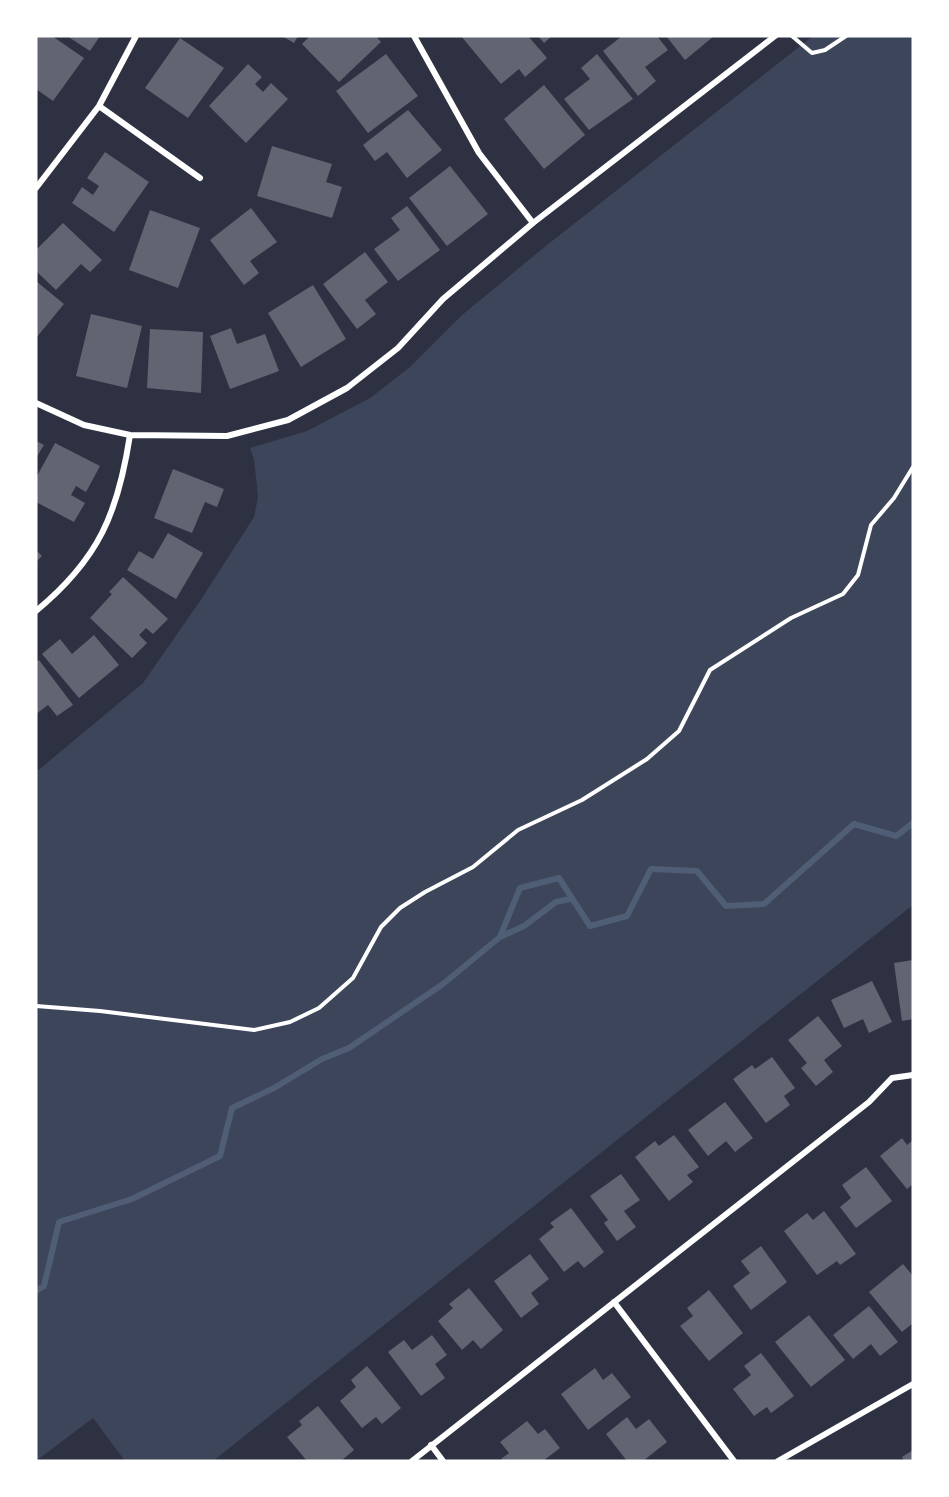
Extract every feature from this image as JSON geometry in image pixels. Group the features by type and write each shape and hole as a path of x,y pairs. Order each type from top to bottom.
{"street":[{"path":"36,188 99,106 136,36"},
{"path":"414,36 479,153 533,223"},
{"path":"36,403 84,425 130,435 227,436 288,420 347,388 398,348 443,298 533,223 775,36"},
{"path":"99,106 200,178"},
{"path":"36,611 66,586 100,540 123,483 130,435"},
{"path":"412,1461 869,1102 892,1078 913,1075"},
{"path":"614,1302 734,1461"},
{"path":"778,1461 913,1384"},
{"path":"431,1445 443,1461"}],"path":[{"path":"792,36 812,53 825,50 846,36"},
{"path":"36,1006 100,1011 254,1030 290,1022 319,1008 353,978 381,927 400,908 473,867 518,830 590,795 647,759 679,731 710,670 791,618 843,594 858,575 875,517 894,498 913,467"}],"shaded area":[{"path":"813,36 913,36 913,905 213,1461 125,1461 93,1418 36,1461 36,772 143,683 200,601 254,517 258,497 254,459 250,448 307,431 370,398 410,367 462,315 547,245"}],"building":[{"path":"36,36 52,36 84,58 53,101 36,89"},
{"path":"67,36 100,36 90,51"},
{"path":"282,36 298,36 294,43"},
{"path":"310,36 376,36 381,42 339,82 302,44"},
{"path":"461,36 528,36 547,58 525,77 519,69 501,84"},
{"path":"538,36 552,36 544,43"},
{"path":"622,36 657,36 668,50 645,67 656,81 638,96 603,51"},
{"path":"666,36 714,36 685,60"},
{"path":"180,38 224,68 188,118 145,88"},
{"path":"386,54 418,96 368,133 336,91"},
{"path":"597,54 633,99 589,130 564,99 590,79 581,68"},
{"path":"248,64 262,77 255,84 263,92 271,83 288,99 246,143 209,106"},
{"path":"544,85 585,135 544,169 504,119"},
{"path":"408,110 442,150 407,178 387,152 375,161 363,145"},
{"path":"272,146 332,164 326,182 342,187 332,218 257,196"},
{"path":"105,152 149,182 114,232 72,203 82,187 93,195 99,186 87,178"},
{"path":"450,166 488,214 447,246 409,198"},
{"path":"407,206 440,250 398,281 374,249 400,230 391,218"},
{"path":"251,208 277,242 250,261 259,273 244,285 210,240"},
{"path":"150,210 200,228 178,288 129,270"},
{"path":"63,223 102,260 90,272 81,264 56,290 36,271 36,250"},
{"path":"365,252 388,282 365,300 376,314 357,329 323,284"},
{"path":"36,281 64,304 36,338"},
{"path":"313,285 346,339 301,367 268,313"},
{"path":"91,314 142,326 127,388 76,376"},
{"path":"231,328 237,344 265,334 279,371 230,389 210,336"},
{"path":"150,329 203,332 201,393 147,388"},
{"path":"36,441 44,445 36,458"},
{"path":"55,443 100,466 86,492 76,486 71,495 85,503 74,522 36,502 36,478"},
{"path":"173,469 224,489 217,507 205,502 192,533 154,518"},
{"path":"168,533 203,553 176,599 127,570 139,551 153,559"},
{"path":"36,550 42,556 36,562"},
{"path":"123,577 168,619 153,634 146,628 139,635 147,643 132,658 90,618 112,594 109,592"},
{"path":"94,635 119,665 79,698 42,654 60,639 72,654"},
{"path":"39,660 73,705 57,716 48,705 36,714 36,662"},
{"path":"913,960 913,1019 902,1021 894,963"},
{"path":"872,981 892,1022 869,1033 863,1019 844,1028 831,1000"},
{"path":"818,1016 842,1046 824,1060 833,1072 816,1086 801,1068 807,1063 788,1040"},
{"path":"772,1057 795,1088 784,1096 790,1105 766,1123 733,1079 752,1065 755,1069"},
{"path":"725,1102 753,1138 735,1152 726,1141 708,1156 688,1130"},
{"path":"674,1135 699,1167 687,1175 693,1182 669,1201 635,1157 655,1141 659,1146"},
{"path":"902,1138 907,1145 913,1140 913,1184 907,1189 880,1156"},
{"path":"866,1167 892,1201 856,1228 840,1207 851,1198 842,1185"},
{"path":"621,1174 640,1200 624,1211 636,1227 617,1241 604,1223 608,1220 590,1196"},
{"path":"571,1208 604,1252 584,1268 578,1261 564,1272 539,1239 554,1227 550,1223"},
{"path":"824,1211 856,1254 840,1265 837,1261 817,1275 784,1231 807,1213 813,1220"},
{"path":"761,1246 787,1282 751,1310 733,1286 750,1273 741,1261"},
{"path":"530,1254 549,1279 531,1293 539,1304 521,1318 494,1281"},
{"path":"903,1264 913,1276 913,1323 902,1332 869,1292"},
{"path":"469,1288 503,1330 481,1349 473,1340 462,1350 438,1321 453,1308 449,1304"},
{"path":"709,1290 743,1333 709,1361 680,1326 693,1316 687,1308"},
{"path":"869,1306 898,1342 880,1356 871,1344 853,1359 833,1335"},
{"path":"809,1315 845,1360 811,1387 775,1342"},
{"path":"432,1335 447,1355 435,1364 445,1378 421,1396 388,1352 404,1340 412,1350"},
{"path":"761,1353 794,1396 771,1413 767,1407 754,1416 733,1389 751,1375 744,1366"},
{"path":"367,1366 401,1408 382,1424 376,1417 362,1428 340,1401 356,1387 351,1380"},
{"path":"595,1368 603,1380 612,1373 631,1397 588,1430 561,1394"},
{"path":"318,1406 354,1450 341,1461 307,1461 287,1437 302,1425 299,1421"},
{"path":"627,1417 636,1429 649,1419 667,1442 643,1461 627,1461 606,1434"},
{"path":"527,1421 538,1434 545,1429 560,1448 543,1461 503,1461 501,1459 509,1453 500,1442"},
{"path":"913,1450 913,1461 904,1461 902,1457"}],"waterway":[{"path":"36,1291 44,1286 59,1222 132,1199 220,1156 232,1108 274,1088 322,1059 349,1048 443,984 500,937 520,888 559,878 590,926 627,916 651,869 697,871 726,906 764,904 854,824 896,836 913,823"},
{"path":"500,937 524,926 556,902 570,899"}]}
